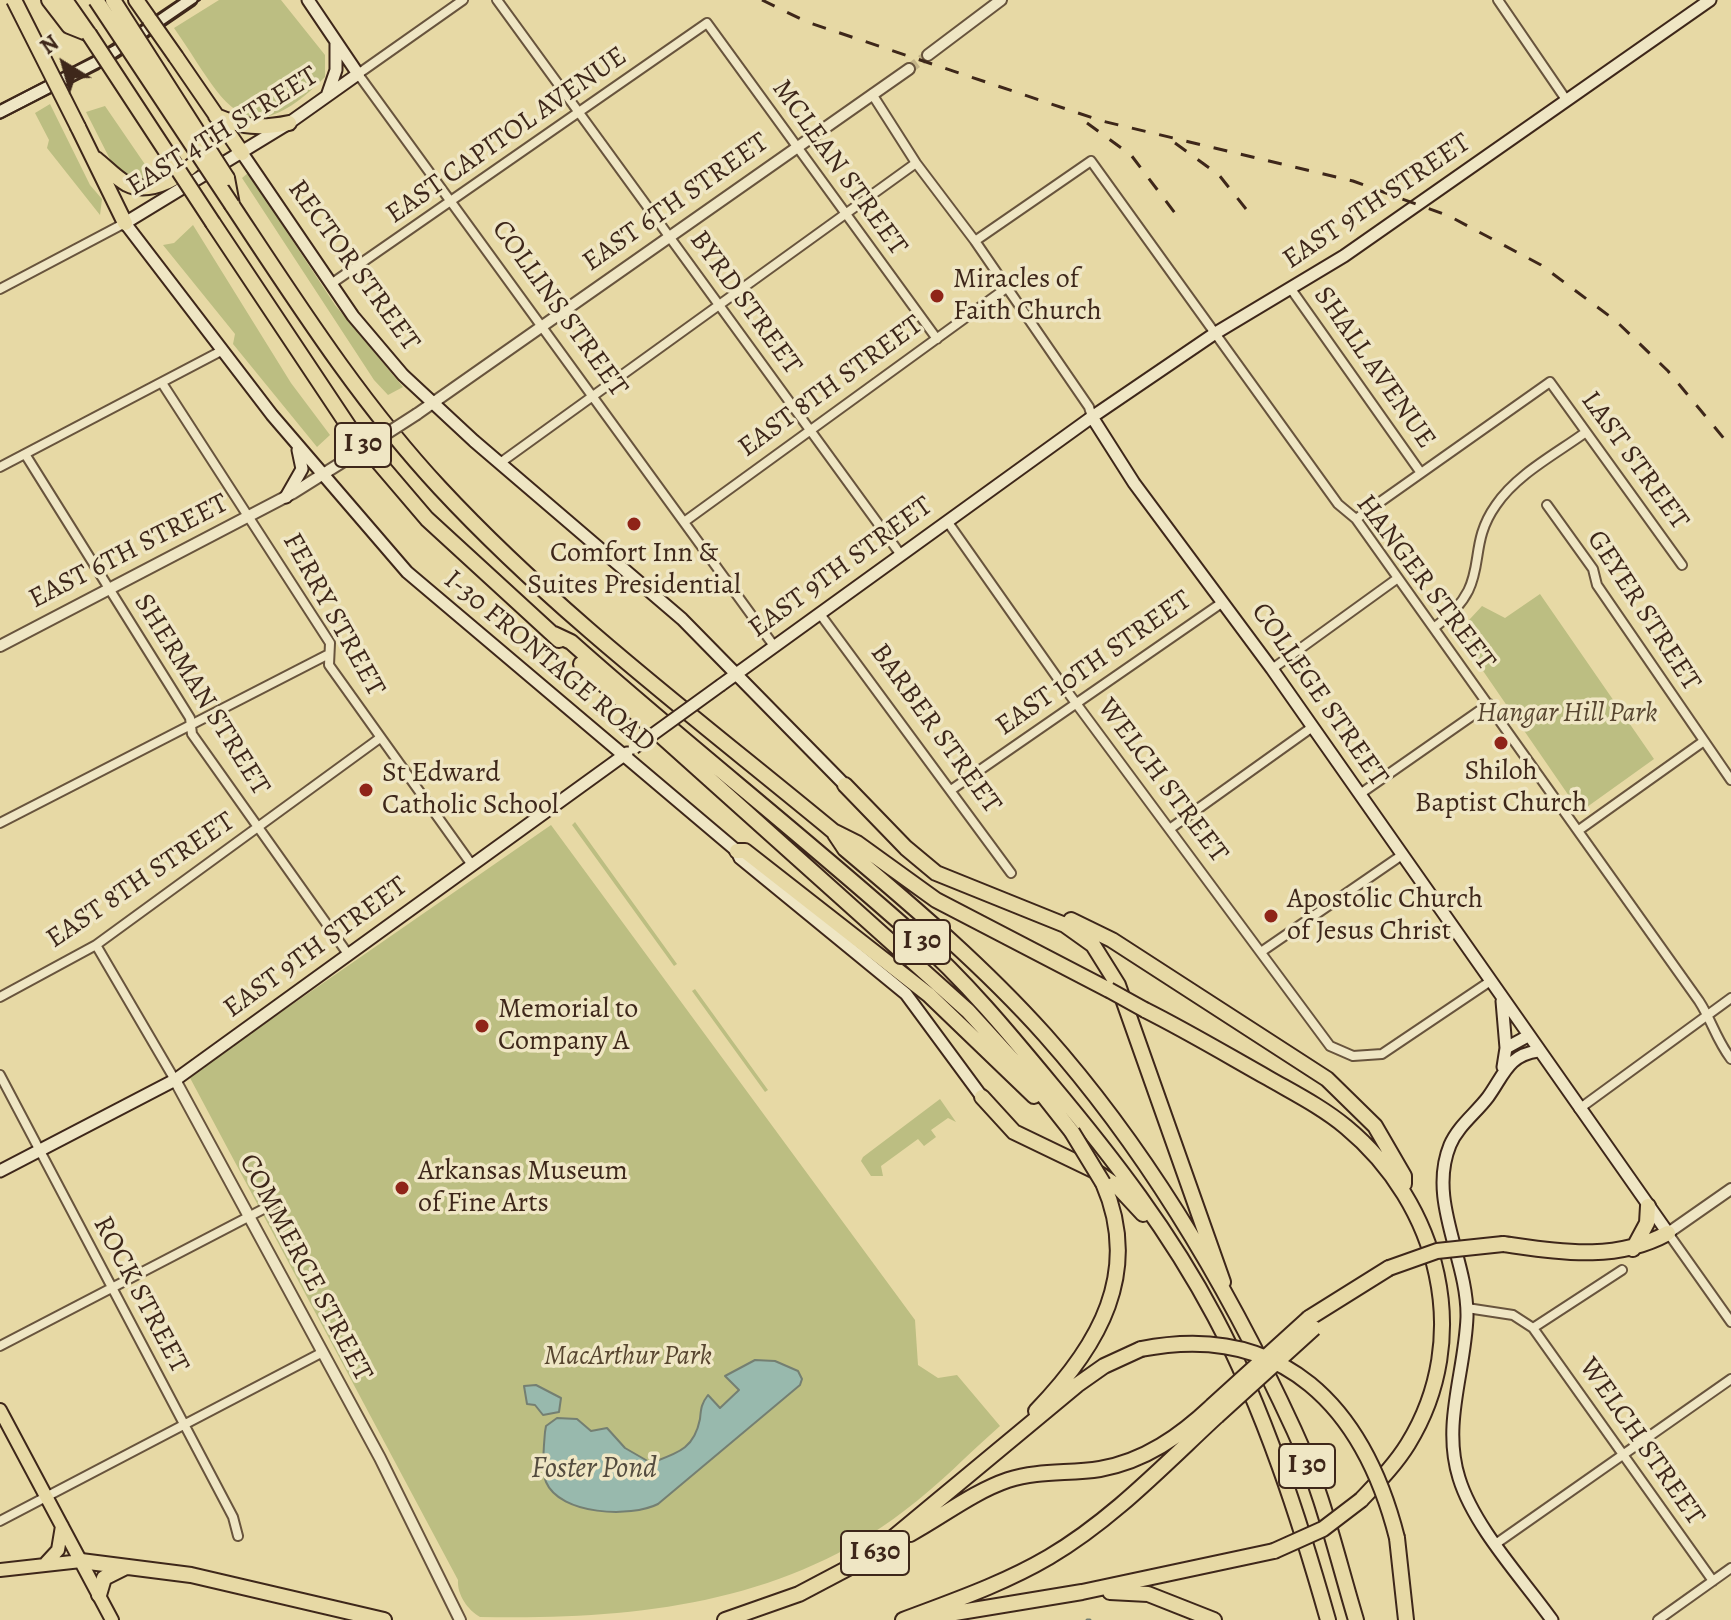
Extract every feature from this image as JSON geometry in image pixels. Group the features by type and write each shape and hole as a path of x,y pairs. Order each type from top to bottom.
{"highway":[{"path":"14,0 96,159 125,223"},
{"path":"49,0 69,26 89,34"},
{"name":"I 30","path":"65,0 351,430 446,538 554,634 571,642 719,772 915,936 970,989 1114,1158 1165,1231 1216,1319 1257,1411 1328,1620"},
{"name":"I 30","path":"96,0 332,355 441,488 500,548 605,641 833,831 845,849 964,951 1076,1072 1147,1171 1237,1320 1295,1431 1322,1506 1356,1620"},
{"path":"113,0 227,178 232,205"},
{"path":"136,0 242,153"},
{"path":"96,159 123,182 140,187 169,180 202,155 200,141 141,35"},
{"path":"214,115 238,126 260,129 289,123"},
{"path":"554,634 565,649 968,1011 1031,1080 1072,1132 1103,1183 1114,1208 1119,1238 1112,1298 1096,1335 1072,1368 1001,1447"},
{"path":"845,785 921,861 946,878 1034,911 1080,934 1110,969 1237,1320"},
{"path":"833,831 857,843 936,900 1109,990 1329,1114 1365,1144 1404,1193 1435,1260 1442,1301 1442,1337 1434,1385 1413,1436 1388,1471 1361,1500 1323,1529 1274,1551 1082,1592 905,1620"},
{"path":"737,851 745,851 929,995 1072,1132"},
{"path":"991,896 1058,914 1112,940 1327,1079 1360,1108 1386,1142 1404,1176 1404,1193"},
{"path":"982,1097 1014,1132 1095,1171 1117,1186 1145,1216 1216,1319"},
{"path":"1633,1249 1647,1223 1648,1206"},
{"path":"905,1620 987,1588 1050,1556 1120,1506 1215,1411 1312,1323 1355,1288 1389,1268 1437,1251 1503,1244 1593,1254 1633,1249 1668,1233"},
{"path":"1001,1447 1104,1366 1141,1349 1193,1343 1238,1346 1262,1354 1291,1371 1347,1424 1368,1457 1384,1490 1397,1538 1406,1620"},
{"path":"871,1556 975,1494 1034,1473 1099,1469 1155,1450 1215,1411"},
{"name":"I 630","path":"725,1620 799,1594 871,1556 1001,1447"},
{"path":"81,1561 233,1583 384,1620"},
{"path":"99,1595 104,1578 126,1567"},
{"path":"1082,1592 1148,1594 1214,1620"}],"main road":[{"path":"0,112 90,67 191,0"},
{"name":"COLLINS STREET","path":"308,0 358,74"},
{"name":"EAST 9TH STREET","path":"0,1171 175,1080 1092,417 1214,334 1291,289 1421,204 1710,0"},
{"path":"327,96 336,70 336,42"},
{"name":"EAST 4TH STREET","path":"125,223 289,123 358,74"},
{"name":"RECTOR STREET","path":"242,153 375,345 432,403"},
{"name":"I-30 FRONTAGE ROAD","path":"125,223 322,477 407,572 737,851 740,858 906,994 982,1097"},
{"path":"432,403 682,619 845,785"},
{"name":"COLLEGE STREET","path":"1092,417 1134,483 1272,669 1668,1233"},
{"path":"286,497 302,469 295,442"},
{"path":"1499,1078 1506,1048 1502,1000"},
{"path":"1506,1048 1528,1036"},
{"path":"1538,1051 1516,1057 1499,1078 1454,1138 1443,1172 1444,1199 1463,1272 1467,1308 1463,1357 1453,1413 1453,1451 1469,1500 1552,1620"},
{"path":"0,1410 112,1620"},
{"path":"46,1563 58,1550 62,1526"},
{"path":"0,1570 81,1561"}],"street":[{"name":"EAST 4TH STREET","path":"358,74 463,0"},
{"name":"BYRD STREET","path":"497,0 901,555"},
{"path":"928,55 1001,0"},
{"path":"1498,0 1567,101"},
{"name":"EAST CAPITOL AVENUE","path":"331,284 452,203 707,23"},
{"name":"MCLEAN STREET","path":"707,23 937,339"},
{"name":"EAST 6TH STREET","path":"0,646 322,477 543,327 909,69"},
{"name":"COLLINS STREET","path":"358,74 774,646"},
{"name":"COLLEGE STREET","path":"872,94 916,163 975,241 1005,289 1089,407 1092,417"},
{"name":"HANGER STREET","path":"975,241 1091,161 1338,504 1356,519 1435,627 1708,1015 1712,1034 1731,1059"},
{"path":"500,463 916,163"},
{"name":"EAST 4TH STREET","path":"0,289 125,223"},
{"name":"EAST 8TH STREET","path":"684,522 1005,289"},
{"name":"SHALL AVENUE","path":"1291,289 1421,473"},
{"path":"0,467 223,350"},
{"name":"LAST STREET","path":"1421,473 1550,382 1682,565"},
{"name":"FERRY STREET","path":"162,383 330,643 327,655 329,665 472,865"},
{"path":"1435,627 1464,602 1478,567 1482,531 1495,506 1515,483 1586,432"},
{"name":"SHERMAN STREET","path":"25,454 192,725 193,736 348,954"},
{"path":"1356,519 1421,473"},
{"name":"GEYER STREET","path":"1547,505 1593,569 1597,585 1731,780"},
{"name":"WELCH STREET","path":"947,521 1076,704 1171,828 1323,1039 1334,1049 1353,1056 1387,1052 1489,982"},
{"path":"1272,669 1398,578"},
{"name":"EAST 10TH STREET","path":"951,790 1223,602"},
{"name":"BARBER STREET","path":"820,614 1011,873"},
{"path":"0,823 327,655"},
{"path":"1360,794 1489,704"},
{"path":"1171,828 1311,728"},
{"name":"EAST 8TH STREET","path":"0,997 96,945 380,738"},
{"path":"1579,830 1704,741"},
{"path":"1261,952 1402,855"},
{"name":"COMMERCE STREET","path":"96,945 250,1214 460,1619"},
{"path":"1579,1109 1731,998"},
{"name":"ROCK STREET","path":"0,1075 233,1517 238,1536"},
{"path":"1668,1233 1731,1189"},
{"path":"0,1346 277,1202"},
{"name":"COLLEGE STREET","path":"1668,1233 1731,1322"},
{"path":"1467,1308 1506,1313 1533,1328 1622,1270"},
{"name":"WELCH STREET","path":"1533,1328 1713,1581"},
{"path":"0,1521 323,1352"},
{"path":"1497,1543 1731,1379"},
{"path":"1658,1620 1731,1568"}],"green space":[{"path":"219,0 281,0 325,55 325,77 296,102 273,115 253,117 237,111 222,97 174,28"},
{"path":"50,104 90,185 102,199 100,215 47,148 49,140 35,113"},
{"path":"105,106 155,179 152,182 117,173 86,112"},
{"path":"248,173 335,305 403,387 388,395 374,380 242,178"},
{"path":"193,225 291,383 330,435 317,447 233,344 235,334 163,245 174,243"},
{"name":"Hangar Hill Park","path":"1540,594 1654,759 1580,812 1457,633 1482,606 1505,618"},
{"path":"575,822 677,964 674,966 572,825"},
{"name":"MacArthur Park","path":"551,825 915,1320 918,1365 938,1378 957,1375 1000,1426 917,1501 857,1543 807,1568 756,1587 648,1610 592,1615 480,1617 461,1596 458,1580 189,1076"},
{"path":"695,989 768,1090 765,1092 692,991"},
{"path":"940,1099 956,1122 948,1118 931,1130 936,1137 924,1146 918,1139 881,1166 883,1176 871,1176 861,1161 863,1157"}],"water":[{"name":"Foster Pond","path":"755,1360 775,1361 798,1371 802,1379 800,1385 658,1504 631,1511 597,1511 566,1501 554,1493 546,1482 543,1464 546,1426 557,1418 577,1419 591,1431 607,1428 625,1448 651,1463 677,1453 689,1443 694,1437 708,1395 720,1408 739,1390 725,1376"},
{"path":"536,1385 561,1398 559,1412 543,1415 535,1405 527,1404 524,1386"}],"tunnel":[{"path":"909,69 928,55"}],"tram line":[{"path":"0,104 93,57 178,0"},
{"path":"0,119 99,69 200,0"}],"railway":[{"path":"762,0 807,22 1102,121 1353,181 1449,216 1541,265 1616,321 1668,371 1731,447"},
{"path":"1087,123 1131,155 1178,217"},
{"path":"1175,143 1219,175 1246,209"}],"place":[{"name":"Miracles of Faith Church","path":"937,296"},
{"name":"Comfort Inn & Suites Presidential","path":"634,524"},
{"name":"Shiloh Baptist Church","path":"1501,743"},
{"name":"St Edward Catholic School","path":"366,790"},
{"name":"Apostolic Church of Jesus Christ","path":"1271,916"},
{"name":"Memorial to Company A","path":"482,1026"},
{"name":"Arkansas Museum of Fine Arts","path":"402,1188"}]}
